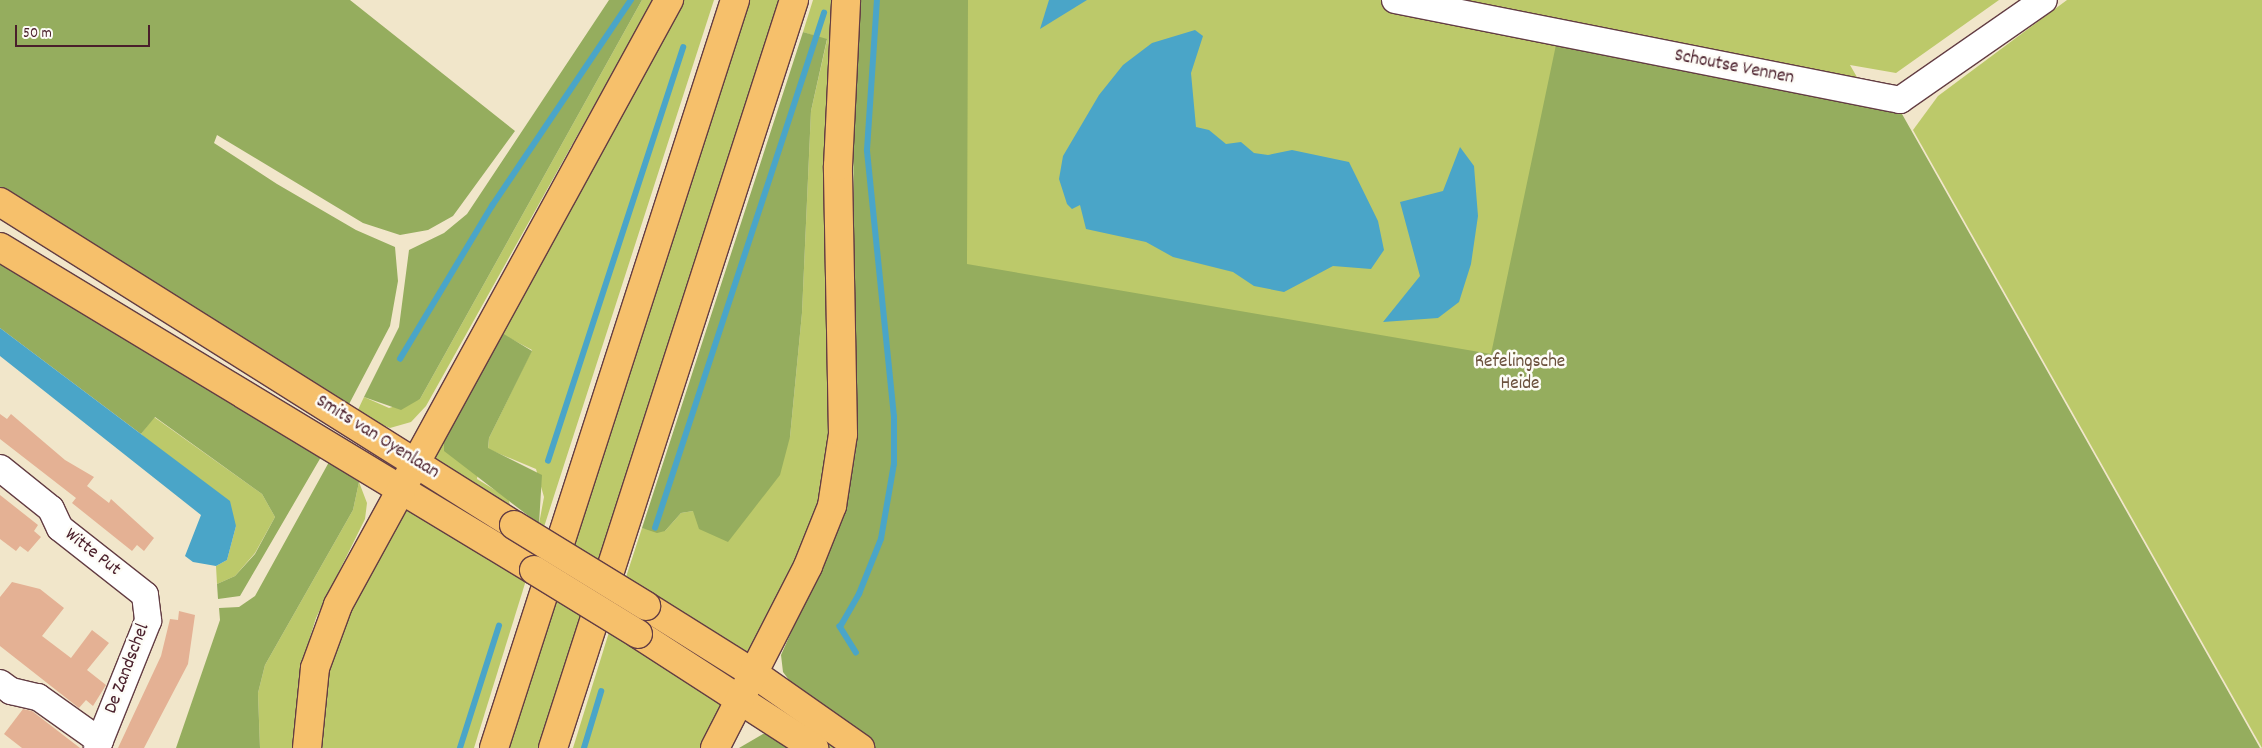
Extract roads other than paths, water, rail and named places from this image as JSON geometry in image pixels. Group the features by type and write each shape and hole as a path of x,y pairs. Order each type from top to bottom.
{"main road":[{"path":"307,748 309,698 323,640 400,486 668,0"},
{"path":"494,748 734,0"},
{"path":"553,748 794,0"},
{"path":"715,748 822,535 839,466 843,415 839,124 846,0"},
{"name":"Smits van Oyenlaan","path":"0,202 514,525 754,673 860,748"},
{"name":"Smits van Oyenlaan","path":"0,247 400,486 741,698 814,748"}],"street":[{"name":"Schoutse Vennen","path":"1396,0 1900,100 2044,0"},
{"name":"Witte Put","path":"0,468 51,509 60,528 145,595"},
{"name":"De Zandschel","path":"0,682 11,691 38,697 99,745 148,621 145,595"}],"water":[{"path":"1049,0 1087,0 1040,29"},
{"path":"1195,30 1203,36 1191,73 1196,127 1209,130 1226,144 1241,142 1254,153 1268,155 1292,150 1349,162 1378,221 1384,250 1371,269 1333,266 1284,292 1254,286 1233,272 1173,257 1146,242 1086,229 1080,205 1072,209 1067,204 1059,179 1063,156 1099,95 1123,65 1152,43"},
{"path":"1460,147 1474,166 1478,216 1471,264 1459,302 1438,318 1383,322 1420,276 1400,202 1443,191"},
{"path":"0,328 230,501 236,526 227,560 216,566 193,562 185,556 201,515 0,356"}],"waterway":[{"path":"400,359 492,206 631,0"},
{"path":"856,653 840,627 859,594 881,539 894,464 894,417 867,150 877,0"},
{"path":"655,528 824,13"},
{"path":"548,461 683,48"},
{"path":"460,748 499,626"},
{"path":"584,748 601,692"}],"park label":[{"name":"Refelingsche Heide","path":"1520,374"}]}
